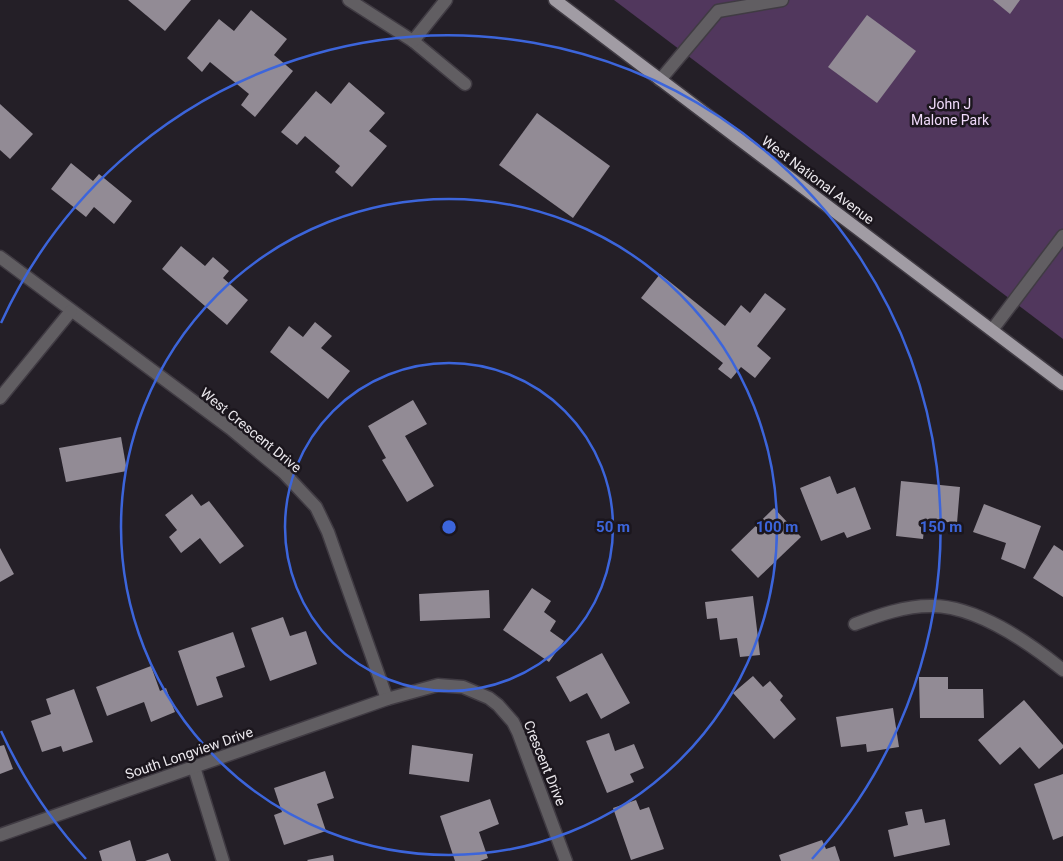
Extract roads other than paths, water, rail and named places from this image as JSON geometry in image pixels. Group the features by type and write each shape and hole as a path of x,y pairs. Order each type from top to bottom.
{"main road":[{"name":"West National Avenue","path":"555,0 1063,384"}],"street":[{"path":"349,0 413,41 465,84"},
{"path":"413,41 446,0"},
{"path":"660,80 718,11 782,0"},
{"path":"992,330 1063,236"},
{"name":"West Crescent Drive","path":"0,257 231,429 284,473 316,507 328,532 388,699"},
{"path":"0,398 71,311"},
{"path":"855,624 875,616 914,607 950,607 988,621 1037,650 1063,670"},
{"name":"Crescent Drive","path":"388,699 438,685 463,687 498,704 513,722 518,732 566,861"},
{"name":"South Longview Drive","path":"0,835 388,699"},
{"path":"194,767 223,861"}],"park label":[{"name":"John J Malone Park","path":"950,112"}]}
